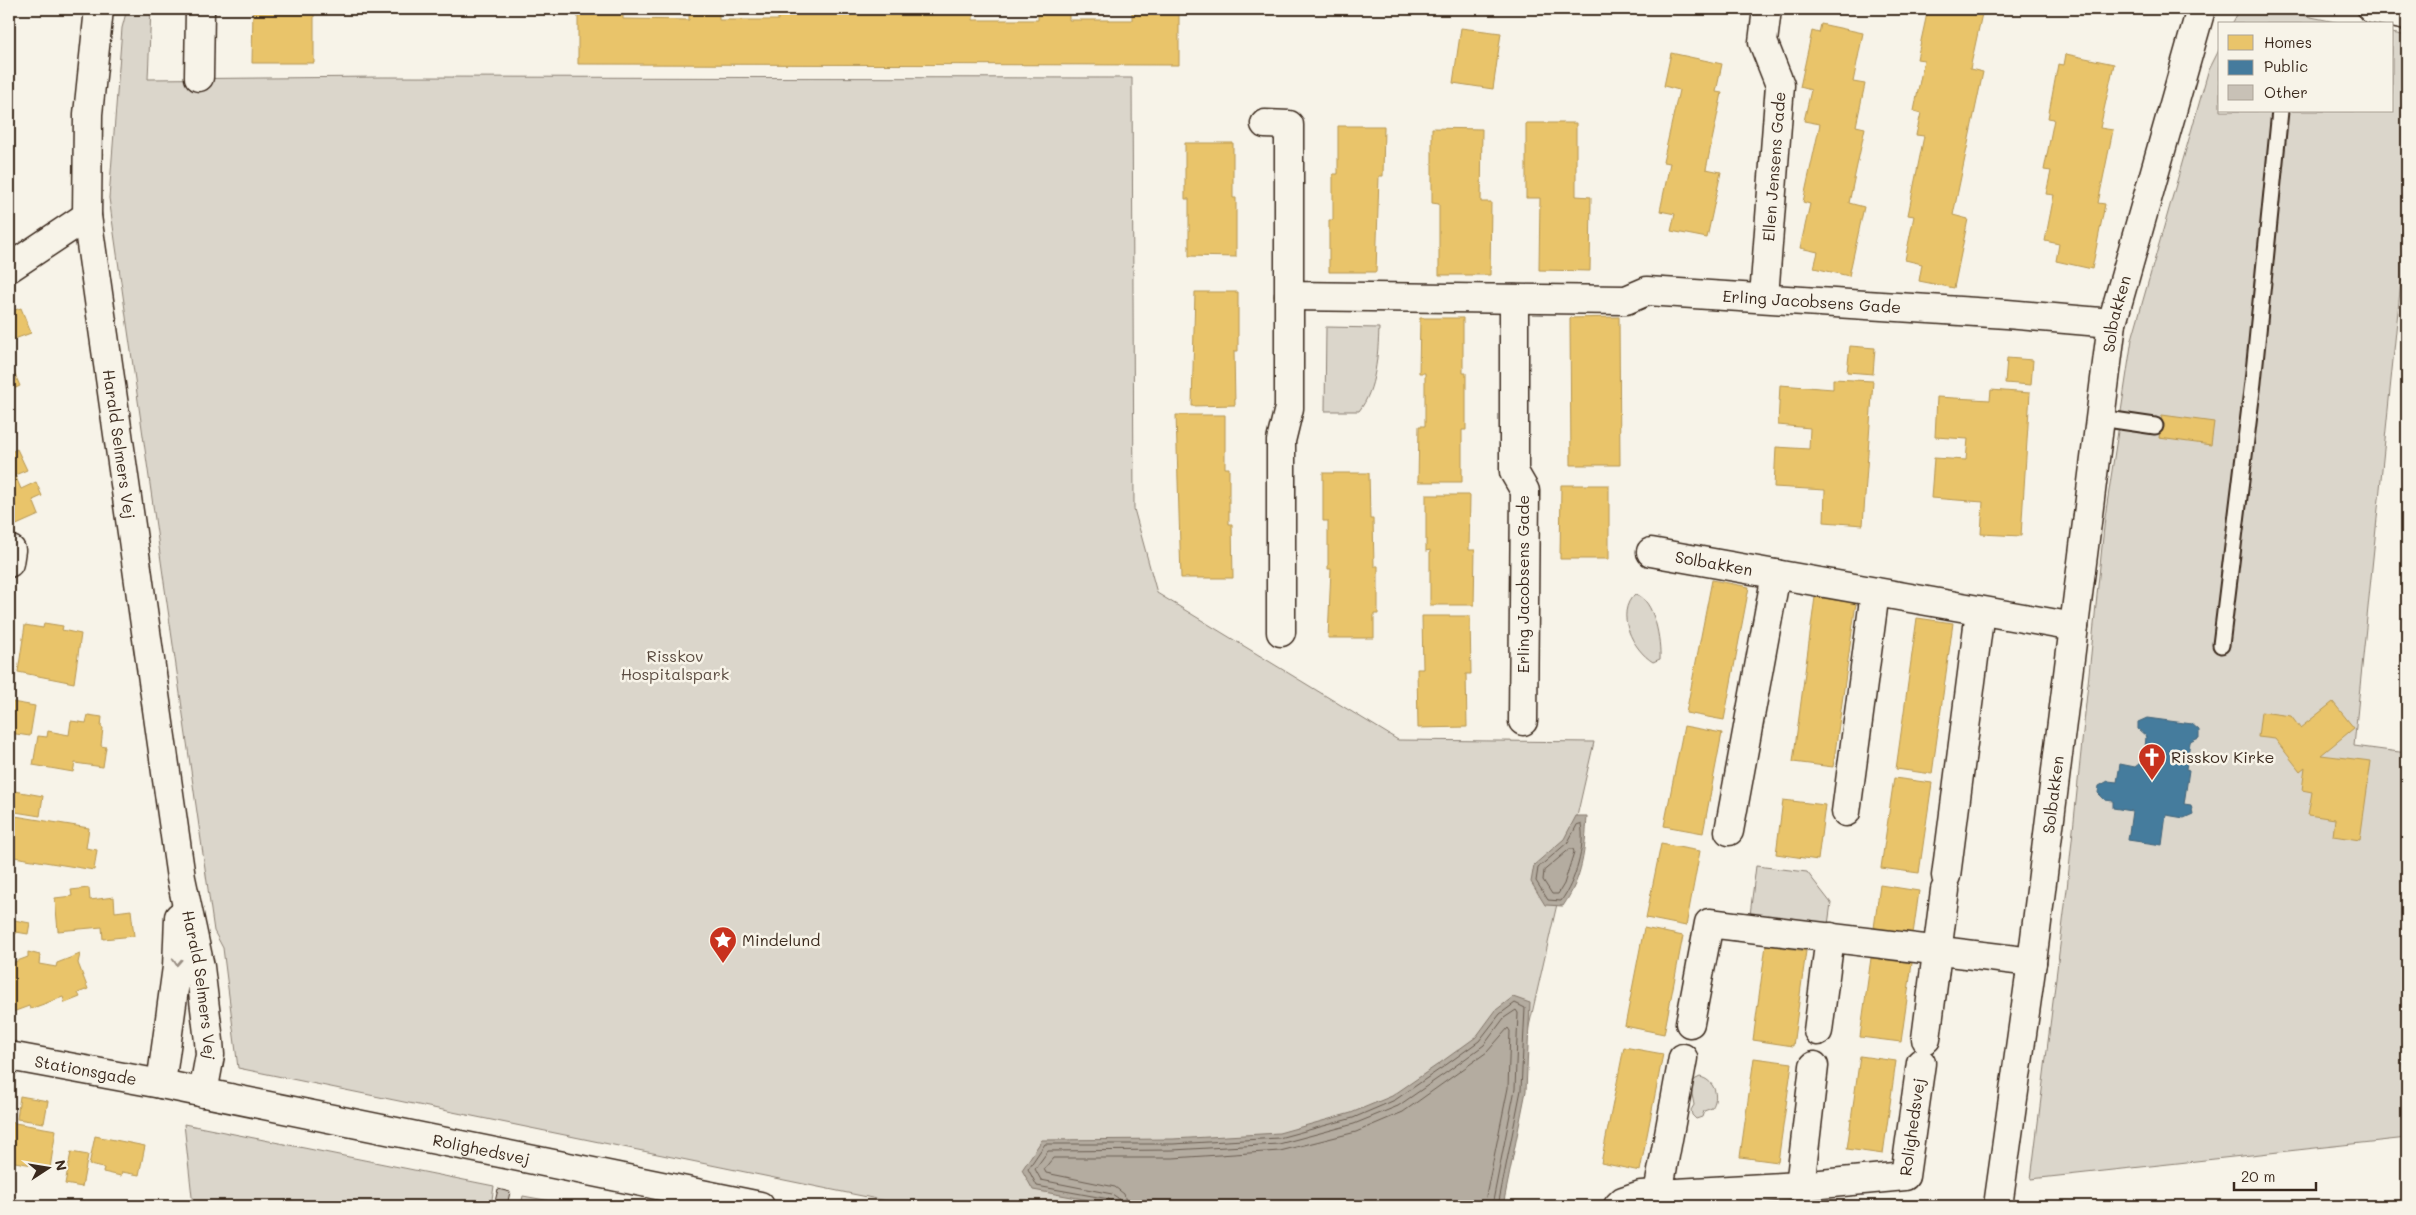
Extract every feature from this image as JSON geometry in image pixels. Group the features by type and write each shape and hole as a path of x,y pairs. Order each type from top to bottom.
{"street":[{"name":"Harald Selmers Vej","path":"99,9 88,114 87,216 181,878 200,967 210,1056 203,1093"},
{"path":"199,77 200,9"},
{"name":"Ellen Jensens Gade","path":"1764,297 1780,85 1763,42 1767,9"},
{"name":"Solbakken","path":"1998,1206 2032,962 2112,323 2201,9"},
{"path":"2372,9 2407,16"},
{"path":"1265,124 1289,125 1289,408 1281,441 1281,632"},
{"path":"9,268 87,216"},
{"name":"Erling Jacobsens Gade","path":"1289,296 1626,300 1647,291 1764,297 2112,323"},
{"name":"Erling Jacobsens Gade","path":"1514,299 1514,472 1524,491 1523,721"},
{"name":"Solbakken","path":"1651,552 2074,627"},
{"path":"1729,831 1776,574"},
{"path":"1846,812 1875,592"},
{"path":"1937,950 1980,611"},
{"name":"Harald Selmers Vej","path":"161,1084 177,967 181,878"},
{"path":"1690,1023 1709,922 2032,962"},
{"path":"1818,1031 1830,937"},
{"name":"Rolighedsvej","path":"1618,1206 1632,1196 1658,1193 1800,1186 1905,1176 1937,950"},
{"name":"Stationsgade","path":"9,1056 203,1093"},
{"path":"1658,1193 1683,1058"},
{"path":"1800,1186 1814,1066"},
{"name":"Rolighedsvej","path":"203,1093 760,1206"}],"lane":[{"path":"2221,645 2253,382 2280,112"},
{"path":"2100,418 2155,426"}],"green space":[{"name":"Risskov Hospitalspark","path":"127,9 151,9 148,79 382,77 1132,78 1134,509 1157,593 1398,740 1594,742 1488,1206 911,1206 238,1068 223,948 214,931 109,198 122,28"},
{"path":"2240,9 2272,9 2335,22 2233,22"},
{"path":"2394,33 2407,36 2407,281 2401,281 2354,746 2407,753 2407,1138 2031,1179 2067,889 2105,517 2132,339 2208,72 2218,52 2218,112 2394,112"},
{"path":"1326,327 1379,328 1377,360 1373,382 1359,411 1325,411"},
{"path":"1635,594 1642,598 1652,612 1658,632 1660,659 1653,662 1639,649 1633,640 1626,621 1626,611 1629,602"},
{"path":"1756,866 1807,872 1831,903 1828,925 1750,915"},
{"path":"1700,1077 1709,1081 1712,1085 1715,1099 1712,1108 1704,1111 1702,1117 1696,1119 1692,1115 1691,1110 1694,1105 1691,1089 1694,1080"},
{"path":"184,1124 494,1186 491,1206 193,1206"},
{"path":"523,1196 578,1206 521,1206"}],"water":[{"path":"1576,816 1587,816 1584,852 1579,874 1563,906 1545,905 1531,882 1534,865 1564,839"},
{"path":"1513,997 1530,1003 1526,1091 1503,1206 1122,1206 1033,1190 1022,1170 1042,1140 1173,1139 1279,1133 1351,1113 1392,1096 1440,1063 1476,1037 1496,1010"}],"building: Homes":[{"path":"9,9 13,67 9,67"},
{"path":"253,9 314,9 314,63 252,63"},
{"path":"578,9 623,9 623,19 689,20 689,9 719,9 719,20 778,20 778,9 973,9 973,20 1038,20 1038,9 1069,9 1069,20 1132,20 1132,9 1179,9 1179,65 578,64"},
{"path":"1928,9 1983,9 1970,69 1983,72 1953,215 1968,219 1954,288 1919,281 1922,264 1905,260 1914,216 1908,215 1924,136 1916,135 1921,113 1914,111 1924,60 1917,59"},
{"path":"1821,24 1863,33 1853,82 1865,84 1856,126 1865,128 1849,203 1864,207 1849,276 1814,268 1818,252 1800,248 1810,204 1803,202 1820,124 1804,121 1811,90 1800,87 1812,31 1819,33"},
{"path":"1461,28 1501,33 1493,89 1453,83"},
{"path":"1671,53 1722,64 1716,92 1722,93 1706,169 1721,172 1707,238 1671,231 1675,214 1660,211 1670,163 1663,162 1679,90 1664,86"},
{"path":"2066,54 2114,64 2100,128 2113,130 2098,203 2105,204 2092,269 2056,261 2059,244 2045,241 2054,195 2046,194 2051,171 2044,170 2054,119 2048,118 2058,64 2064,65"},
{"path":"1526,123 1576,123 1576,196 1591,197 1590,271 1539,270 1540,198 1526,198"},
{"path":"1338,126 1384,126 1383,176 1379,176 1376,272 1329,272 1329,220 1333,220 1333,174 1338,174"},
{"path":"1432,128 1482,129 1481,202 1491,202 1490,275 1439,275 1439,204 1432,203"},
{"path":"1185,143 1233,143 1233,198 1236,198 1236,257 1189,256 1189,199 1185,199"},
{"path":"1195,292 1238,292 1238,351 1234,351 1235,405 1192,406"},
{"path":"21,308 31,333 9,341 9,312"},
{"path":"1619,317 1620,465 1571,465 1570,318"},
{"path":"1420,318 1463,318 1463,373 1466,373 1466,430 1462,430 1462,482 1418,482 1419,426 1425,426 1425,373 1419,373"},
{"path":"1850,346 1875,348 1873,374 1847,372"},
{"path":"2007,358 2033,360 2031,385 2005,383"},
{"path":"9,361 20,386 9,391"},
{"path":"1833,379 1873,381 1863,525 1824,522 1825,490 1774,487 1776,447 1809,449 1810,428 1778,425 1780,385 1833,389"},
{"path":"1991,390 2030,393 2021,536 1981,534 1983,502 1931,498 1934,458 1966,460 1968,439 1935,437 1937,397 1990,400"},
{"path":"1176,415 1225,415 1225,468 1229,468 1229,524 1232,524 1233,578 1181,578"},
{"path":"2162,415 2214,422 2211,445 2159,438"},
{"path":"17,449 27,470 15,475 21,489 36,482 42,496 33,500 39,515 12,527 9,520 9,453"},
{"path":"1323,473 1369,473 1370,519 1373,519 1374,566 1378,566 1378,614 1374,614 1374,638 1328,638 1331,569 1328,569 1328,521 1323,521"},
{"path":"1561,485 1609,485 1609,559 1560,559"},
{"path":"1426,495 1470,495 1469,550 1475,550 1474,605 1430,605 1430,550 1426,551"},
{"path":"1712,580 1749,587 1724,720 1686,713"},
{"path":"1815,597 1856,603 1833,767 1793,762"},
{"path":"1422,616 1470,616 1471,674 1466,674 1467,727 1418,728 1417,669 1423,669"},
{"path":"1917,618 1953,623 1932,774 1896,769"},
{"path":"44,623 63,626 62,630 81,634 74,683 18,672 25,625 43,628"},
{"path":"12,702 35,706 30,736 9,733"},
{"path":"2333,702 2354,728 2321,755 2371,761 2360,840 2333,836 2335,819 2308,815 2312,792 2302,790 2305,767 2300,771 2275,739 2258,737 2261,712 2291,716 2300,728"},
{"path":"88,715 102,717 101,746 106,747 103,767 75,763 73,772 33,765 38,736 47,737 48,731 69,735 71,721 86,723"},
{"path":"1684,726 1722,733 1703,833 1664,826"},
{"path":"1894,778 1932,783 1919,873 1881,868"},
{"path":"9,790 43,796 40,816 9,811"},
{"path":"1783,800 1825,805 1818,860 1776,854"},
{"path":"9,815 89,828 86,848 97,850 94,870 14,857 14,859 9,858"},
{"path":"1661,844 1700,851 1686,926 1646,918"},
{"path":"1880,885 1919,891 1913,934 1874,928"},
{"path":"89,888 90,900 114,897 115,912 131,910 134,936 103,939 102,927 58,931 55,898 72,896 71,890"},
{"path":"9,919 30,923 28,934 9,933"},
{"path":"1644,928 1683,936 1664,1034 1625,1026"},
{"path":"9,940 14,941 11,957 9,957"},
{"path":"1766,945 1806,951 1793,1046 1753,1040"},
{"path":"28,952 40,955 39,964 56,967 57,963 80,954 78,963 88,989 78,993 80,997 65,1003 63,997 30,1009 29,1006 10,1013 9,964 28,957"},
{"path":"1871,958 1912,963 1901,1042 1860,1037"},
{"path":"1624,1047 1663,1054 1640,1171 1601,1163"},
{"path":"1860,1056 1896,1061 1883,1154 1847,1149"},
{"path":"1754,1058 1792,1063 1778,1162 1740,1157"},
{"path":"20,1096 48,1101 44,1123 17,1119"},
{"path":"9,1122 56,1130 50,1168 9,1161"},
{"path":"95,1136 145,1146 139,1175 122,1172 121,1176 103,1172 104,1168 89,1165"},
{"path":"71,1152 88,1155 82,1187 65,1184"}],"building: Public":[{"name":"Risskov Kirke","path":"2147,718 2192,724 2199,730 2199,738 2190,742 2186,769 2189,770 2184,804 2191,805 2193,814 2184,818 2166,815 2162,845 2128,840 2132,811 2113,808 2113,801 2105,800 2098,793 2099,786 2108,781 2117,782 2120,764 2135,767 2144,760 2146,736 2138,729 2138,722"}],"building: Other":[{"path":"498,1189 510,1192 507,1206 494,1206"}],"place":[{"name":"Risskov Kirke","path":"2152,781"},
{"name":"Mindelund","path":"723,964"}]}
